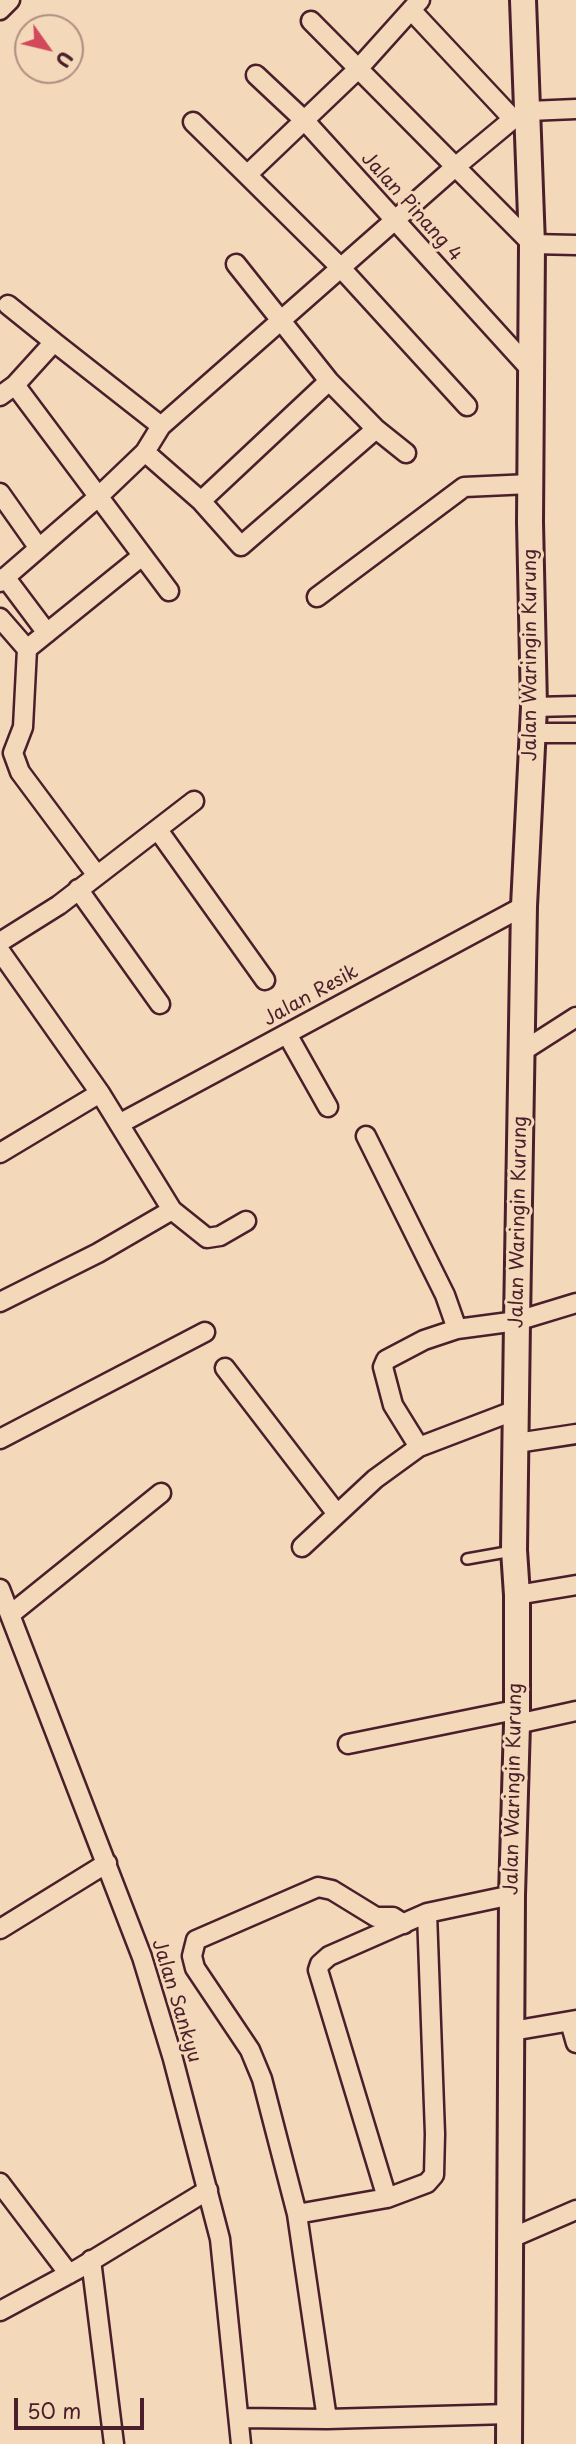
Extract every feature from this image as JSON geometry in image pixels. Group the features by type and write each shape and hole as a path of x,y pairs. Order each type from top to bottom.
{"street":[{"path":"0,10 10,0"},
{"name":"Jalan Waringin Kurung","path":"509,2444 517,1321 524,906 534,707 530,484 532,244 521,115 523,0"},
{"path":"247,175 358,69 415,5 521,115"},
{"path":"311,20 454,168 532,244 576,245"},
{"name":"Jalan Pinang 4","path":"256,75 305,121 531,370"},
{"path":"47,633 3,579 98,497 145,452 161,426 454,168 521,115 576,109"},
{"path":"193,122 341,268 467,406"},
{"path":"236,264 329,381 376,429 406,453"},
{"path":"8,305 161,426"},
{"path":"0,396 15,385 54,342"},
{"path":"201,501 329,381"},
{"path":"15,385 169,591"},
{"path":"145,452 201,501 241,546 376,429"},
{"path":"317,597 464,487 530,484"},
{"path":"0,493 38,547"},
{"path":"27,649 142,556"},
{"path":"0,618 27,649 23,727 13,753 20,772 96,874"},
{"path":"534,707 576,706"},
{"path":"533,733 576,733"},
{"path":"0,942 78,889 194,801"},
{"path":"158,830 265,980"},
{"path":"78,889 160,1004"},
{"name":"Jalan Resik","path":"119,1124 287,1034 338,1003 524,906"},
{"path":"0,951 100,1093 172,1209 207,1238 220,1236 246,1221"},
{"path":"523,1051 576,1017"},
{"path":"287,1034 328,1107"},
{"path":"0,1153 100,1093"},
{"path":"366,1136 445,1295 457,1329"},
{"path":"0,1302 98,1253 172,1209"},
{"path":"419,1447 393,1405 383,1367 386,1360 424,1340 457,1329 517,1321 576,1303"},
{"path":"0,1439 205,1332"},
{"path":"225,1368 337,1514"},
{"path":"302,1547 375,1479 419,1447 516,1410"},
{"path":"517,1443 576,1434"},
{"path":"10,1614 161,1493"},
{"path":"517,1595 576,1585"},
{"name":"Jalan Sankyu","path":"0,1589 142,1957 208,2190 220,2239 239,2418 236,2444"},
{"path":"348,1744 516,1717 576,1711"},
{"path":"0,1929 107,1863"},
{"path":"327,2419 297,2214 262,2078 250,2050 195,1968 193,1945 196,1940 318,1886 332,1890 376,1917 393,1917 404,1924"},
{"path":"387,2198 318,1970 329,1956 427,1913 512,1895"},
{"path":"297,2214 387,2198 427,2183 433,2175 435,2134 427,1913"},
{"path":"512,2031 573,2021 576,2043"},
{"path":"0,2183 69,2274"},
{"path":"0,2311 69,2274 208,2190"},
{"path":"509,2239 576,2210"},
{"path":"91,2260 114,2444"},
{"path":"239,2418 327,2419 509,2414"}],"lane":[{"path":"467,1559 514,1550"}]}
